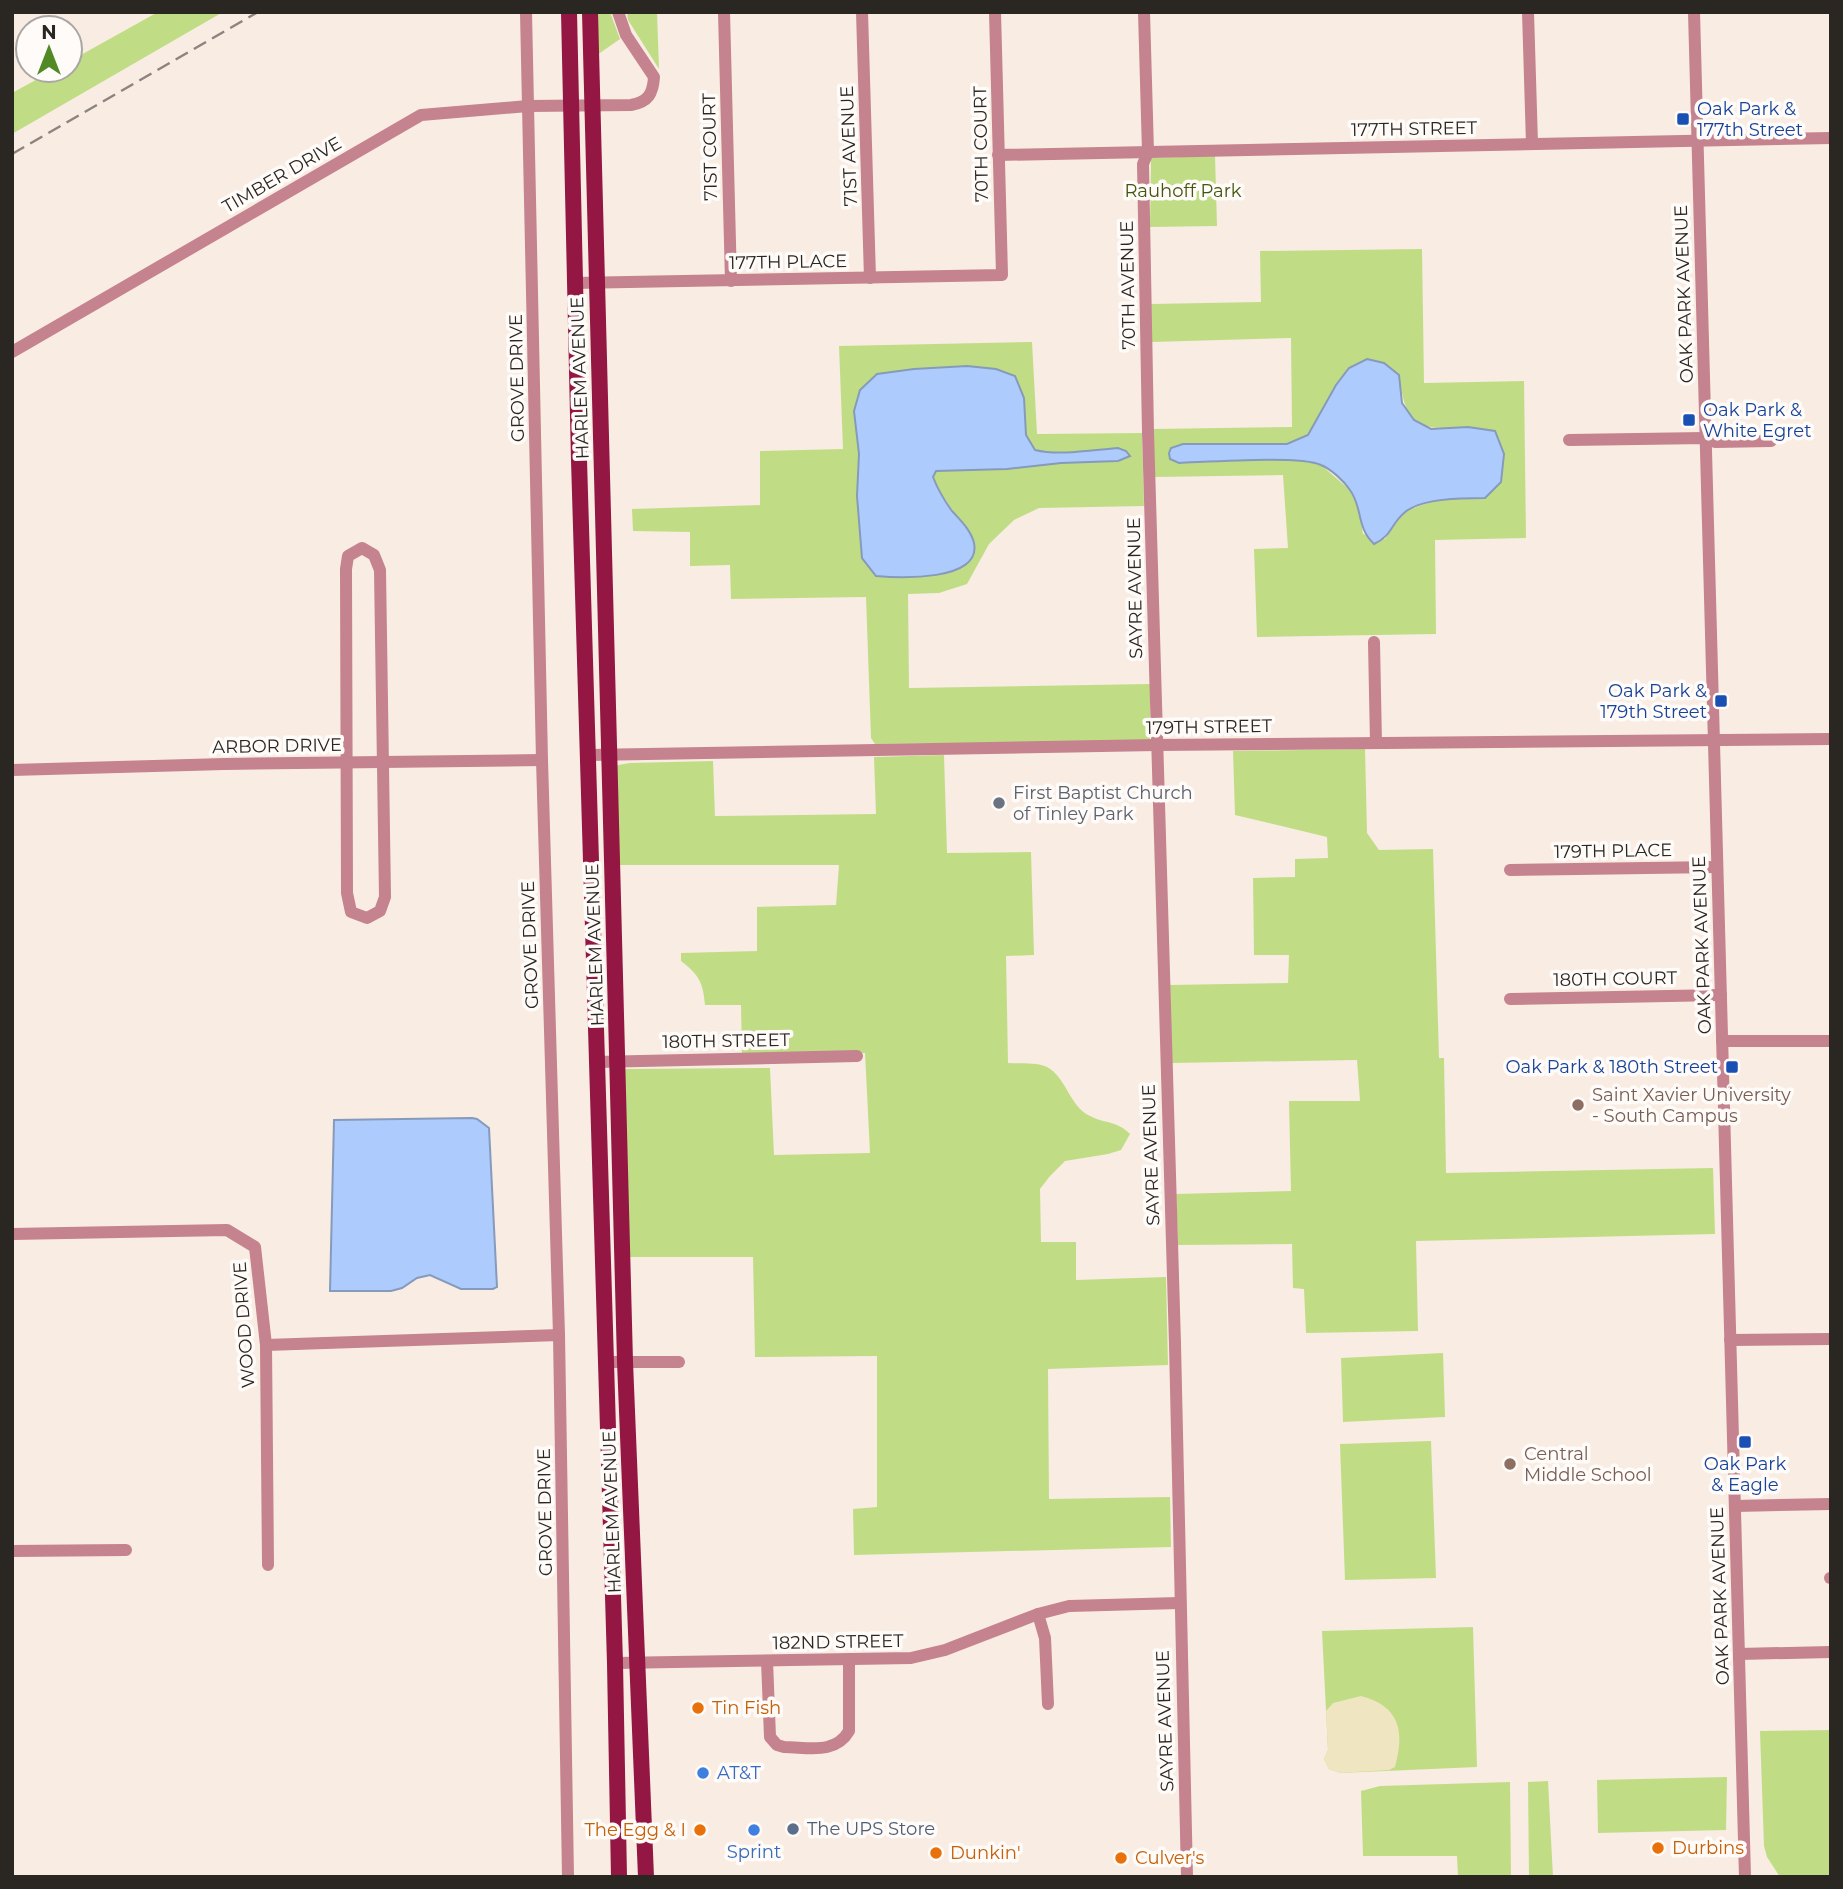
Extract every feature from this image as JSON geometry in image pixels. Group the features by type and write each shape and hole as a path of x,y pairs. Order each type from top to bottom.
{"main road":[{"name":"HARLEM AVENUE","path":"569,12 619,1877"},
{"name":"HARLEM AVENUE","path":"590,12 625,1362 646,1877"},
{"path":"579,460 601,460"}],"street":[{"name":"GROVE DRIVE","path":"526,12 542,760 559,1335 568,1877"},
{"name":"TIMBER DRIVE","path":"12,352 421,115 528,106 640,103 651,95 654,77 626,35 618,12"},
{"name":"71ST COURT","path":"724,12 731,281"},
{"name":"71ST AVENUE","path":"862,12 870,278"},
{"name":"70TH COURT","path":"995,12 1002,275"},
{"name":"70TH AVENUE","path":"1144,12 1148,152 1143,164 1148,432"},
{"path":"1528,12 1532,144"},
{"name":"OAK PARK AVENUE","path":"1694,12 1745,1877"},
{"name":"177TH STREET","path":"998,155 1831,138"},
{"name":"177TH PLACE","path":"575,283 1002,275"},
{"name":"SAYRE AVENUE","path":"1148,432 1187,1877"},
{"path":"1569,440 1705,438 1716,442 1771,441"},
{"path":"362,548 374,555 380,570 384,763 385,897 380,911 367,918 351,912 347,893 346,569 348,556 362,548"},
{"path":"1374,642 1376,743"},
{"name":"179TH STREET","path":"588,755 1157,745 1831,739"},
{"name":"ARBOR DRIVE","path":"12,770 542,760"},
{"name":"179TH PLACE","path":"1510,870 1717,867"},
{"name":"180TH COURT","path":"1510,999 1721,995"},
{"path":"1722,1041 1831,1041"},
{"name":"180TH STREET","path":"596,1062 857,1056"},
{"name":"WOOD DRIVE","path":"12,1234 227,1230 255,1247 266,1345 268,1565"},
{"path":"266,1345 559,1335"},
{"path":"1730,1340 1831,1339"},
{"path":"607,1362 679,1362"},
{"path":"1735,1506 1831,1504"},
{"path":"12,1551 126,1549"},
{"name":"182ND STREET","path":"615,1663 911,1658 945,1650 1038,1614 1069,1606 1180,1603"},
{"path":"1038,1614 1045,1638 1048,1704"},
{"path":"1739,1654 1831,1652"},
{"path":"767,1661 770,1737 784,1747 830,1747 844,1740 849,1731 849,1659"}],"green space":[{"path":"158,12 223,12 12,134 12,93 28,84 84,84 84,53"},
{"path":"596,12 610,12 620,39 597,55"},
{"path":"627,12 657,12 659,69 628,20"},
{"name":"Rauhoff Park","path":"1215,156 1217,226 1150,227 1151,158"},
{"path":"1422,249 1424,383 1524,381 1526,538 1435,540 1436,634 1257,637 1254,549 1288,548 1283,475 1154,477 1153,429 1292,427 1291,338 1152,342 1151,304 1261,302 1260,251","holes":["1399,375 1402,393 1411,416 1417,422 1437,428 1468,427 1485,498 1440,499 1405,511 1385,539 1363,534 1360,514 1351,491 1320,464 1183,444 1287,444 1308,435 1323,411"]},
{"path":"1032,342 1037,434 1142,433 1144,506 1039,508 1014,520 989,544 967,584 939,593 908,594 909,688 1150,684 1150,741 875,744 871,738 866,597 731,599 730,565 690,566 690,532 633,531 632,509 760,505 760,451 843,449 839,346","holes":["967,366 997,369 1015,376 1024,398 1026,435 1034,450 1065,452 1118,448 1118,461 936,471 933,477 937,486 974,542 862,558 857,496 859,454 854,411 877,374"]},
{"path":"1365,749 1367,833 1379,850 1433,849 1439,1058 1444,1058 1446,1173 1713,1168 1715,1234 1416,1241 1418,1331 1306,1333 1304,1289 1293,1288 1292,1244 1178,1245 1176,1194 1291,1191 1289,1101 1360,1101 1357,1060 1171,1063 1170,985 1288,983 1289,955 1254,955 1253,878 1295,877 1295,859 1328,858 1327,837 1235,815 1233,751"},
{"path":"944,755 947,853 1031,852 1034,955 1006,956 1008,1063 1047,1067 1059,1078 1083,1111 1120,1126 1130,1134 1121,1150 1065,1161 1050,1176 1040,1189 1041,1242 1076,1242 1076,1280 1166,1277 1168,1365 1048,1369 1049,1499 1170,1497 1171,1547 854,1555 853,1509 877,1507 877,1356 755,1357 753,1257 629,1257 624,1069 770,1068 774,1155 870,1153 865,1053 742,1055 741,1005 705,1005 699,980 681,961 681,953 757,951 757,907 836,905 839,865 619,865 614,772 618,765 713,761 715,816 876,814 874,757"},
{"path":"1443,1353 1445,1417 1343,1422 1341,1358"},
{"path":"1431,1441 1436,1578 1345,1580 1340,1444"},
{"path":"1473,1627 1477,1767 1340,1773 1329,1769 1324,1759 1328,1750 1322,1631"},
{"path":"1831,1730 1831,1877 1780,1877 1767,1857 1764,1846 1760,1731"},
{"path":"1727,1777 1726,1830 1598,1833 1597,1780"},
{"path":"1548,1781 1553,1877 1529,1877 1528,1782"},
{"path":"1510,1782 1511,1877 1458,1877 1457,1856 1363,1856 1361,1791 1380,1786"}],"sand":[{"path":"1361,1696 1384,1706 1396,1722 1399,1743 1395,1767 1389,1770 1340,1773 1329,1769 1324,1759 1328,1750 1326,1711 1333,1703"}],"water":[{"path":"1367,359 1384,363 1399,375 1402,403 1414,420 1431,429 1468,427 1495,431 1504,454 1501,482 1485,498 1420,504 1404,513 1388,534 1374,544 1364,531 1357,504 1350,490 1329,469 1321,465 1294,460 1179,463 1170,459 1171,448 1183,444 1287,444 1308,435 1336,385 1349,368"},
{"path":"967,366 996,369 1015,376 1024,398 1026,435 1035,450 1065,453 1118,448 1130,456 1118,461 936,471 933,477 939,491 973,538 973,556 965,565 936,575 876,576 862,558 857,496 859,454 854,411 860,390 877,374"},
{"path":"472,1118 489,1128 497,1287 461,1289 430,1275 417,1278 402,1288 391,1291 330,1291 334,1120"}],"railway":[{"path":"12,154 258,12"}],"place":[{"name":"Oak Park & 177th Street","path":"1683,119"},
{"name":"Oak Park & White Egret","path":"1689,420"},
{"name":"Oak Park & 179th Street","path":"1721,701"},
{"name":"First Baptist Church of Tinley Park","path":"999,803"},
{"name":"Oak Park & 180th Street","path":"1732,1067"},
{"name":"Saint Xavier University - South Campus","path":"1578,1105"},
{"name":"Oak Park & Eagle","path":"1745,1442"},
{"name":"Central Middle School","path":"1510,1464"},
{"name":"Tin Fish","path":"698,1708"},
{"name":"AT&T","path":"703,1773"},
{"name":"The UPS Store","path":"793,1829"},
{"name":"The Egg & I","path":"700,1830"},
{"name":"Sprint","path":"754,1830"},
{"name":"Durbins","path":"1658,1848"},
{"name":"Dunkin'","path":"936,1853"},
{"name":"Culver's","path":"1121,1858"}]}
